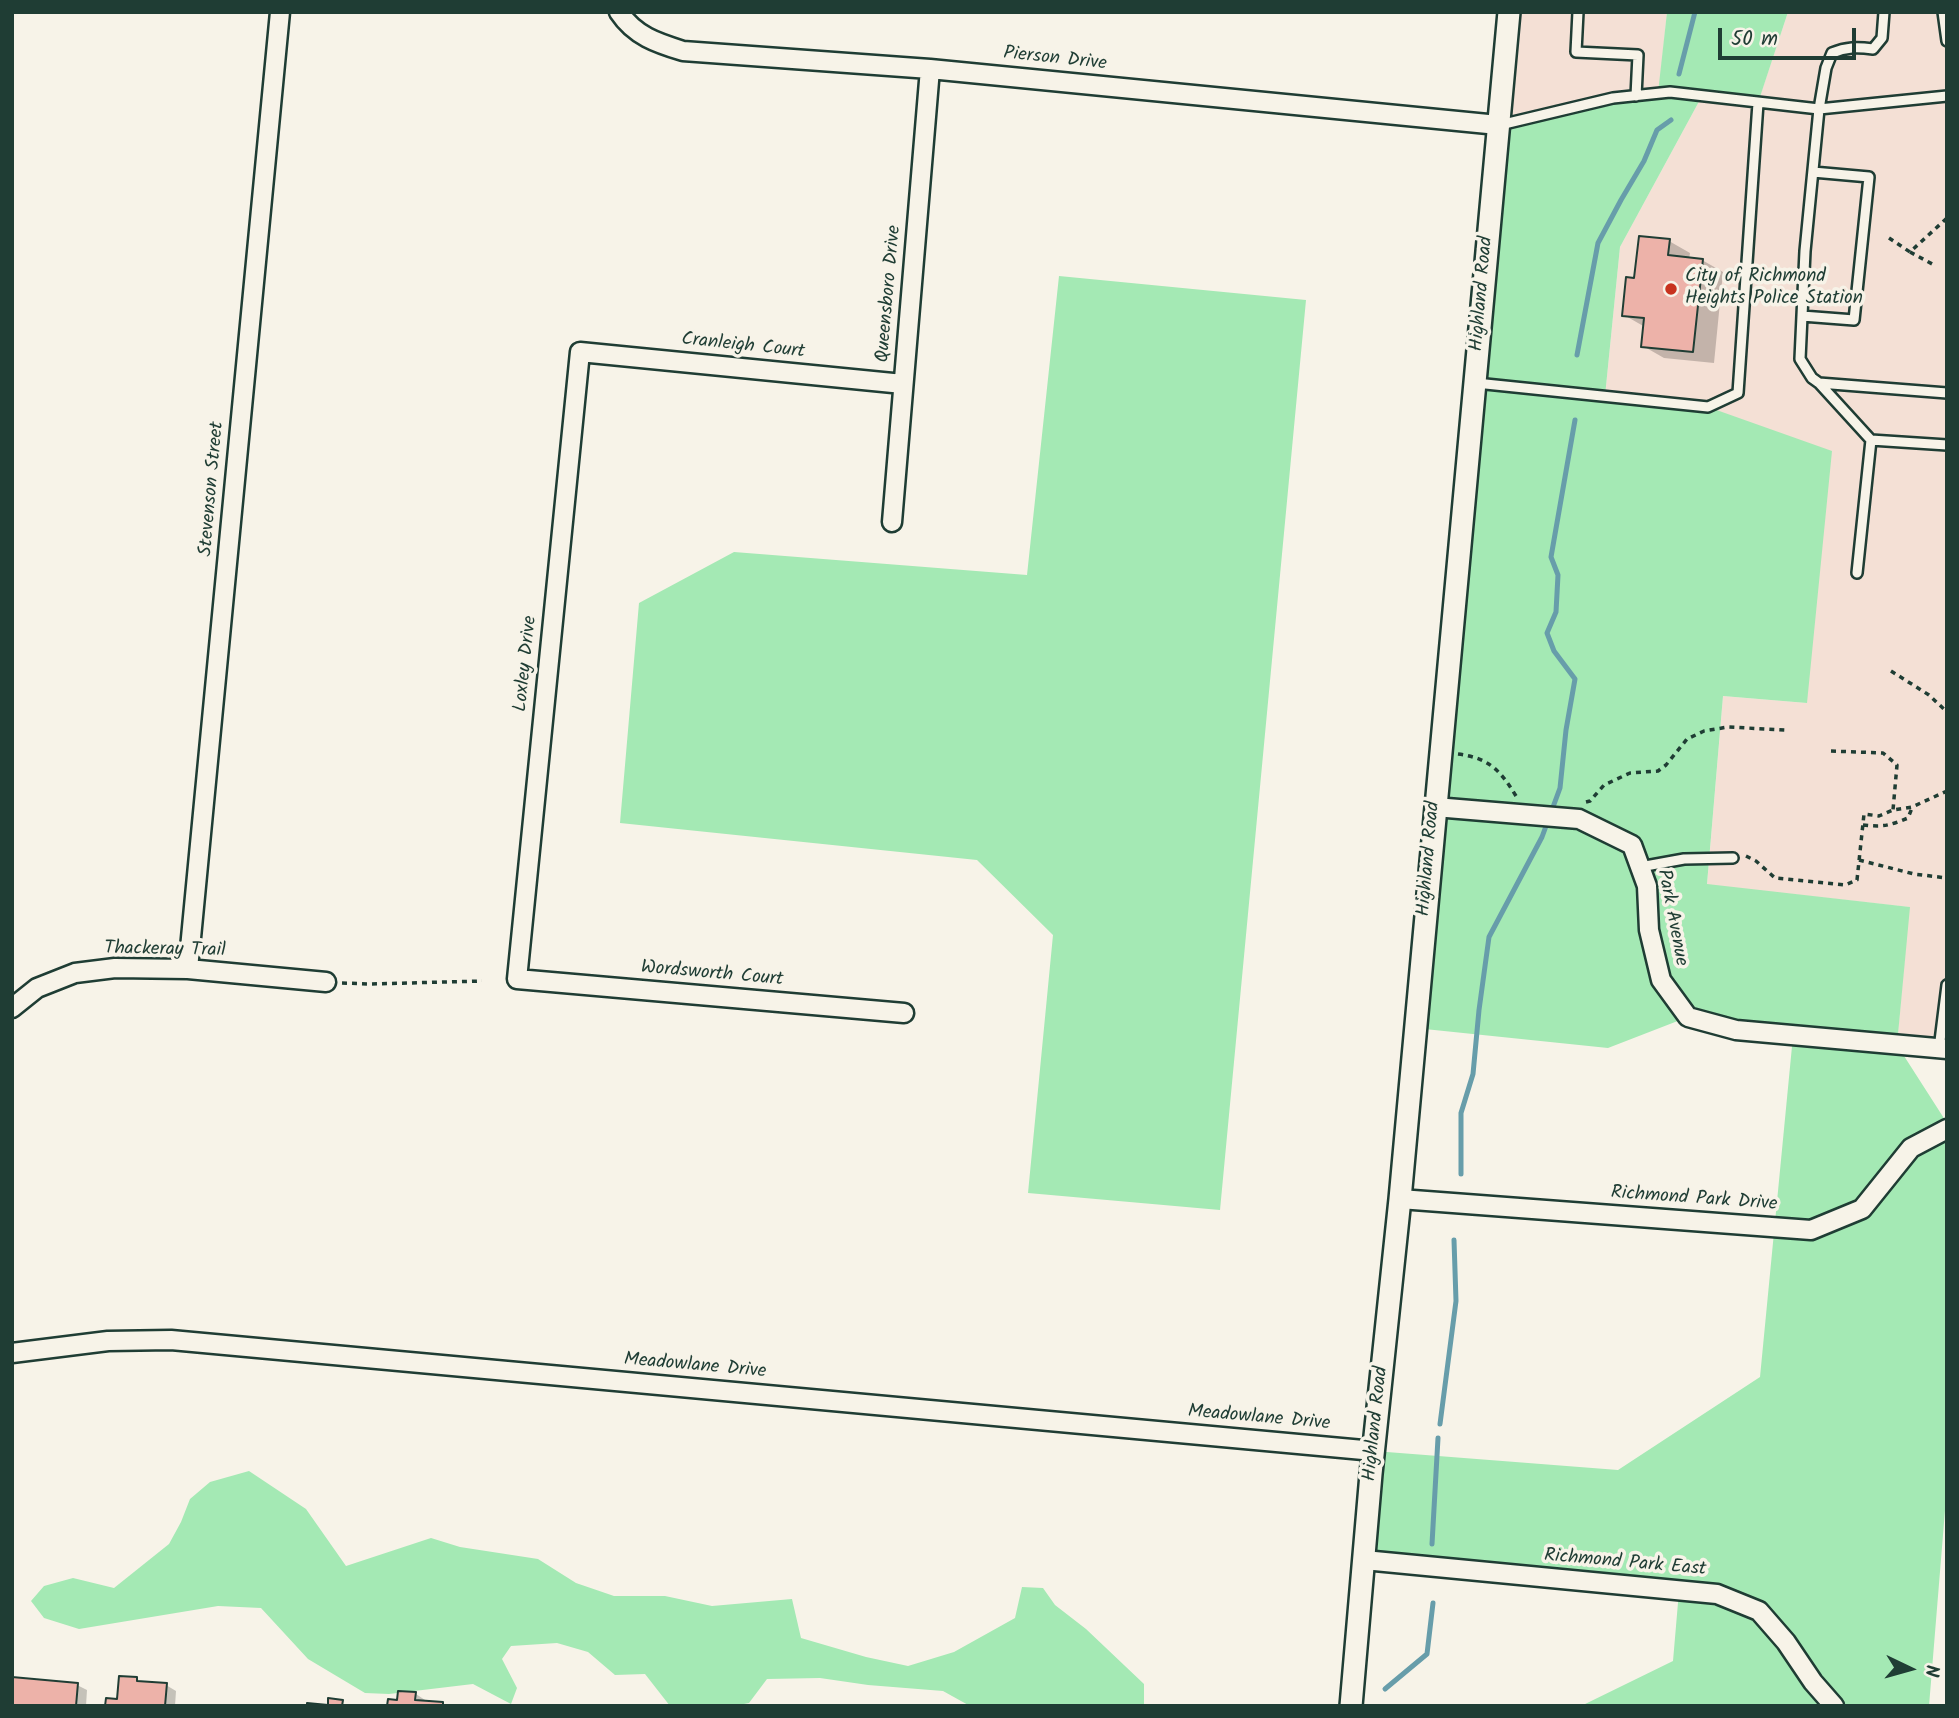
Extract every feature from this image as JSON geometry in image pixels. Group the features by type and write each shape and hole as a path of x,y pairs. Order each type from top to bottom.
{"street":[{"name":"Stevenson Street","path":"188,969 280,12"},
{"name":"Pierson Drive","path":"619,12 638,33 652,41 683,51 930,69 1498,125"},
{"name":"Highland Road","path":"1351,1706 1509,12"},
{"name":"Queensboro Drive","path":"892,522 930,69"},
{"name":"Cranleigh Court","path":"580,352 903,384"},
{"name":"Loxley Drive","path":"517,979 580,352"},
{"name":"Park Avenue","path":"1435,807 1526,807 1581,811 1632,845 1647,886 1649,930 1661,980 1688,1017 1736,1030 1943,1049"},
{"name":"Thackeray Trail","path":"12,1008 37,988 75,973 116,968 188,969 326,982"},
{"name":"Wordsworth Court","path":"517,979 904,1013"},
{"name":"Richmond Park Drive","path":"1400,1199 1811,1230 1862,1209 1911,1147 1947,1129"},
{"name":"Meadowlane Drive","path":"12,1353 108,1341 171,1340 1374,1451"},
{"name":"Richmond Park East","path":"1364,1560 1717,1594 1759,1611 1834,1706"}],"lane":[{"path":"1578,12 1576,52 1638,55 1636,96"},
{"path":"1884,12 1882,38 1873,50 1843,48 1832,53 1826,68 1819,109 1805,251 1800,359 1812,378 1871,440 1947,445"},
{"path":"1943,12 1947,41"},
{"path":"1498,125 1613,98 1670,92 1819,109 1947,96"},
{"path":"1475,383 1708,407 1738,394 1758,103"},
{"path":"1802,316 1854,320 1869,177 1813,172"},
{"path":"1819,383 1947,393"},
{"path":"1857,573 1871,440"},
{"path":"1640,867 1684,859 1733,858"},
{"path":"1943,1049 1947,987"}],"path":[{"path":"1910,251 1947,218"},
{"path":"1889,238 1936,266"},
{"path":"1891,671 1929,695 1947,712"},
{"path":"1581,811 1604,785 1630,773 1658,771 1687,739 1704,732 1728,727 1785,730"},
{"path":"1831,751 1883,753 1898,765 1893,810"},
{"path":"1455,753 1481,758 1503,774 1526,807"},
{"path":"1733,858 1741,860 1745,855 1775,878 1845,885 1857,880 1864,814 1879,816 1893,810 1912,807 1947,792"},
{"path":"1863,825 1883,827 1908,818 1912,807"},
{"path":"1859,860 1914,874 1947,878"},
{"path":"326,982 370,984 482,981"}],"shaded area":[{"path":"1509,12 1667,12 1659,93 1498,125"},
{"path":"1788,12 1947,12 1947,1049 1897,1045 1909,907 1707,885 1723,696 1807,703 1605,396 1620,247 1702,96 1758,102"}],"green space":[{"path":"1667,12 1788,12 1758,103 1702,96 1620,247 1605,396 1708,407 1832,451 1807,703 1723,696 1707,884 1910,907 1897,1045 1947,1123 1947,1486 1929,1706 1581,1706 1673,1661 1679,1591 1364,1560 1374,1451 1618,1470 1760,1377 1793,1036 1688,1017 1608,1048 1415,1028 1498,125 1658,93"},
{"path":"1059,276 1306,300 1220,1210 1028,1193 1053,935 977,860 620,823 639,603 734,552 1027,575"},
{"path":"249,1471 306,1509 346,1566 431,1538 460,1547 538,1559 576,1583 614,1596 665,1596 712,1606 792,1599 801,1638 908,1666 954,1652 1015,1618 1022,1587 1043,1588 1055,1605 1086,1629 1144,1684 1144,1706 970,1706 943,1691 820,1678 767,1679 749,1703 734,1706 670,1706 645,1674 615,1675 588,1652 557,1643 511,1646 502,1659 517,1688 511,1704 473,1684 389,1694 365,1693 308,1659 261,1608 218,1606 79,1629 44,1618 31,1601 44,1586 73,1578 114,1588 169,1544 190,1499 210,1482"}],"building":[{"path":"1639,236 1670,239 1668,255 1703,259 1693,352 1641,347 1644,318 1622,316 1626,277 1634,278"},
{"path":"119,1676 137,1677 137,1681 167,1683 165,1706 105,1706 106,1698 117,1699"},
{"path":"12,1677 78,1683 76,1706 12,1706"},
{"path":"398,1691 416,1692 415,1700 443,1702 443,1706 387,1706 388,1699 397,1700"},
{"path":"328,1698 343,1700 342,1706 307,1706 307,1703 328,1705"}],"waterway":[{"path":"1679,74 1695,12"},
{"path":"1577,355 1598,243 1644,161 1657,130 1671,120"},
{"path":"1461,1174 1461,1113 1473,1074 1489,937 1542,837 1560,788 1575,679 1554,651 1547,633 1556,612 1558,575 1551,557 1575,420"},
{"path":"1440,1424 1456,1301 1454,1240"},
{"path":"1432,1544 1438,1438"},
{"path":"1385,1689 1427,1654 1433,1603"}],"place":[{"name":"City of Richmond Heights Police Station","path":"1671,289"}]}
